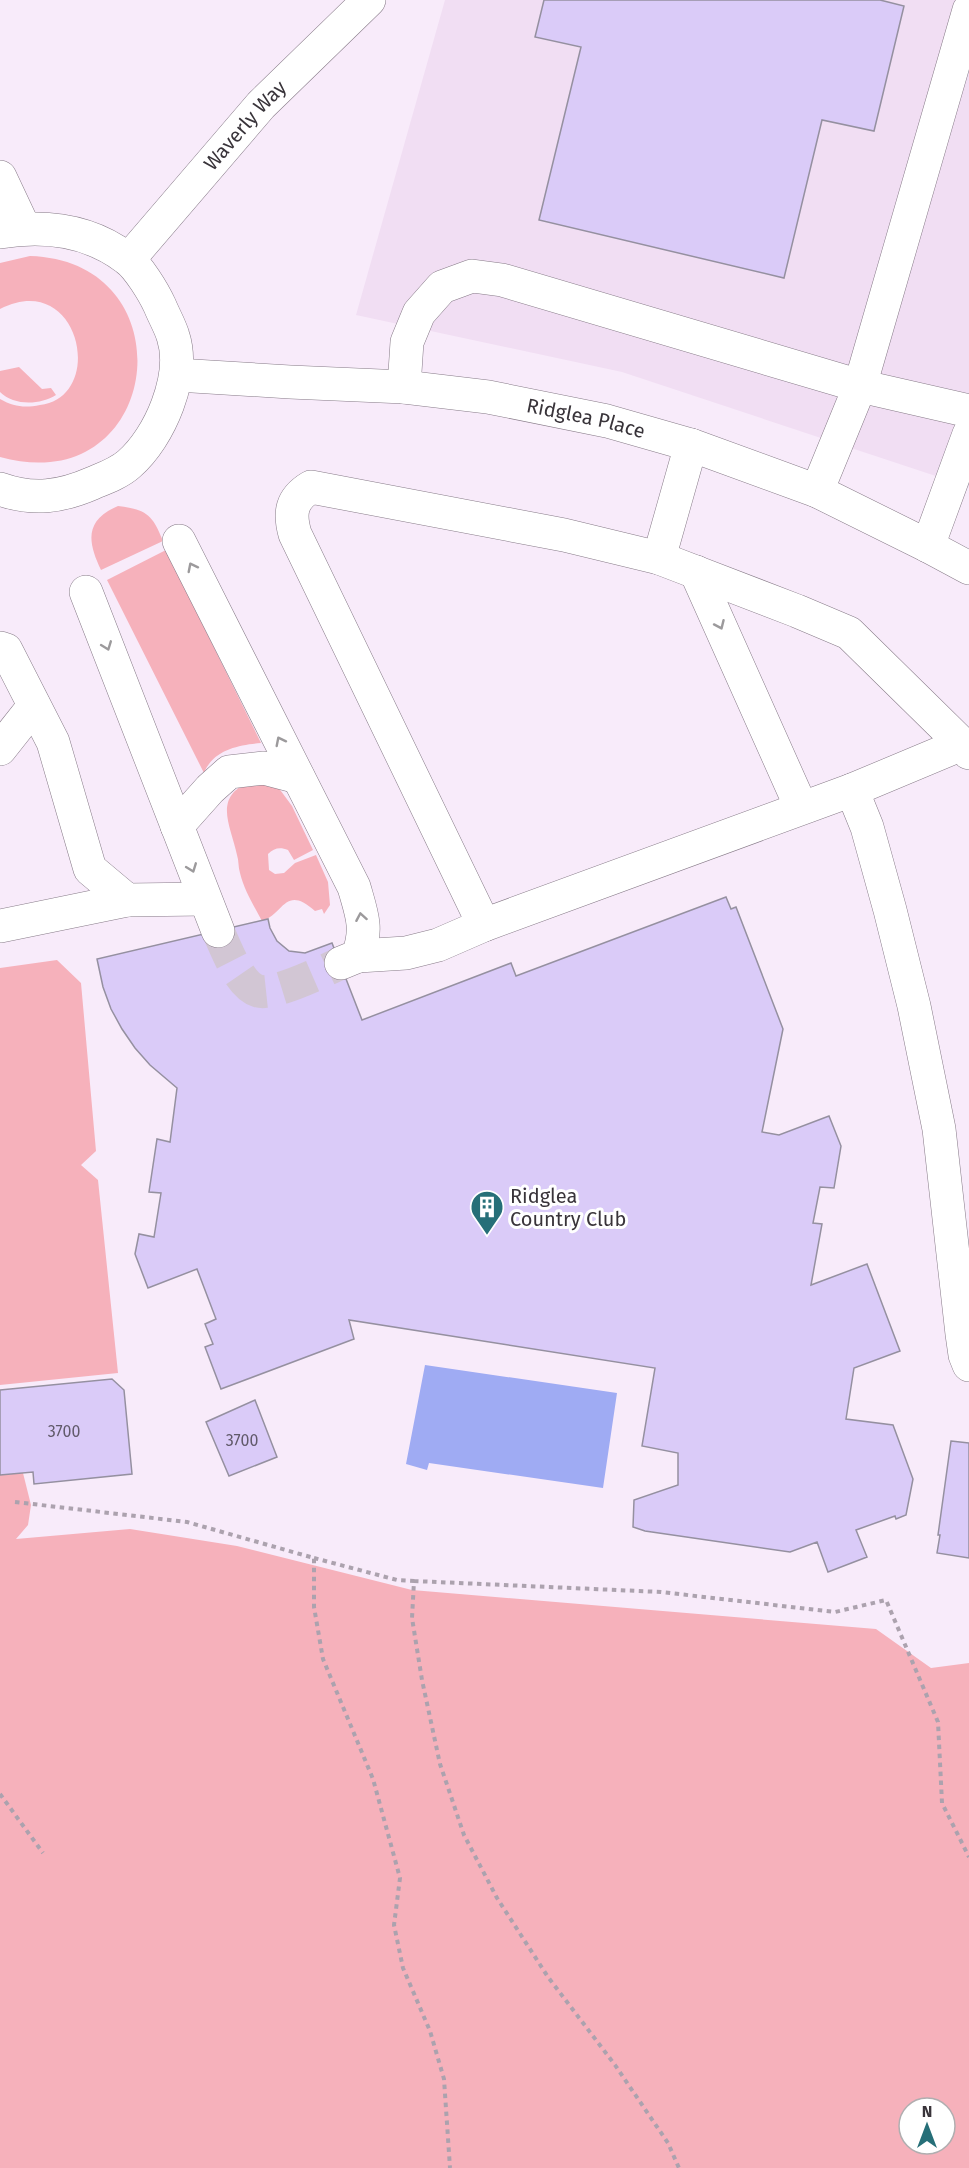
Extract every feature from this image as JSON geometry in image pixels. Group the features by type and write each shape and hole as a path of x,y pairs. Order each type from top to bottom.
{"street":[{"name":"Waverly Way","path":"129,259 261,105 369,0"},
{"path":"817,491 860,386 969,10"},
{"path":"0,177 12,230 54,230 83,235 110,247 129,259 155,296 174,337 177,375 169,404 152,435 129,464 109,477 78,490 45,497 15,494 0,489"},
{"path":"404,387 407,342 419,313 442,287 472,276 502,280 860,386 969,411"},
{"name":"Ridglea Place","path":"177,375 404,387 488,397 596,418 691,445 817,491 969,568"},
{"path":"928,546 969,434"},
{"path":"659,558 691,445"},
{"path":"179,542 354,887 362,917 364,938 349,960 406,953 438,945 484,925 801,807 966,749 849,633 659,558 564,534 311,487 301,493 294,504 290,519 295,534 484,925"},
{"path":"696,572 801,807"},
{"path":"86,592 218,931"},
{"path":"0,648 6,650 53,742 90,869 127,900"},
{"path":"0,749 34,706"},
{"path":"177,826 210,789 229,772 264,768 298,777"},
{"path":"852,790 867,827 914,1006 939,1129 962,1334 969,1365"},
{"path":"0,926 127,900 204,899"}],"path":[{"path":"15,1502 187,1522 397,1580 662,1592 835,1612 886,1600 938,1722 942,1803 969,1857"},
{"path":"314,1558 314,1607 323,1659 373,1779 400,1878 394,1925 403,1968 430,2031 444,2079 450,2168"},
{"path":"414,1581 412,1618 422,1680 440,1764 464,1835 504,1908 548,1977 615,2065 668,2143 679,2168"},
{"path":"0,1794 43,1853"}],"shaded area":[{"path":"445,0 969,0 969,487 622,372 356,315"},
{"path":"30,256 82,268 116,296 134,334 136,375 124,414 96,445 55,461 0,457 0,399 15,405 29,406 40,405 61,397 73,381 78,360 75,339 65,319 49,306 27,301 0,309 0,263"},
{"path":"19,367 42,389 51,388 56,395 35,402 20,402 6,397 0,392 0,371"},
{"path":"118,506 136,509 147,515 152,519 163,541 101,570 93,550 92,532 99,518"},
{"path":"166,550 261,743 227,750 213,759 204,773 107,580"},
{"path":"250,782 278,787 292,806 313,850 294,860 288,850 275,849 268,854 269,870 275,874 284,873 295,863 316,855 328,882 330,905 324,914 322,909 315,911 305,903 291,900 262,921 249,898 239,871 238,857 227,813 231,796 238,788"},
{"path":"57,960 81,983 96,1151 81,1165 98,1180 118,1373 0,1385 0,968"},
{"path":"23,1473 31,1505 28,1525 16,1539 130,1529 237,1546 412,1590 876,1629 931,1668 969,1663 969,2168 0,2168 0,1475"}],"water":[{"path":"425,1365 617,1393 603,1488 429,1463 427,1470 406,1464"}],"building":[{"path":"544,0 880,0 904,6 874,131 822,120 784,278 539,220 581,47 535,37"},
{"name":"Ridglea Country Club","path":"726,897 731,909 736,907 783,1029 762,1132 779,1135 829,1116 841,1146 834,1188 820,1187 813,1223 822,1224 811,1285 867,1264 900,1351 854,1368 846,1419 893,1425 913,1479 906,1515 896,1519 895,1516 856,1530 867,1557 828,1572 817,1542 790,1552 645,1531 633,1527 634,1500 678,1485 678,1453 642,1446 655,1368 349,1320 354,1339 221,1389 205,1347 213,1344 205,1324 216,1319 197,1269 148,1288 135,1254 139,1234 154,1237 161,1193 149,1192 157,1139 170,1142 177,1088 150,1065 122,1029 103,987 97,959 268,919 277,941 289,951 305,953 332,943 362,1020 511,963 516,976"},
{"path":"112,1379 124,1390 132,1474 34,1484 33,1472 0,1475 0,1390"},
{"path":"255,1400 277,1457 229,1476 206,1422"},
{"path":"951,1441 969,1443 969,1558 937,1553"}],"tunnel":[{"path":"218,931 239,974 258,991 265,992 287,986 341,963"}],"place":[{"name":"Ridglea Country Club","path":"487,1236"}]}
